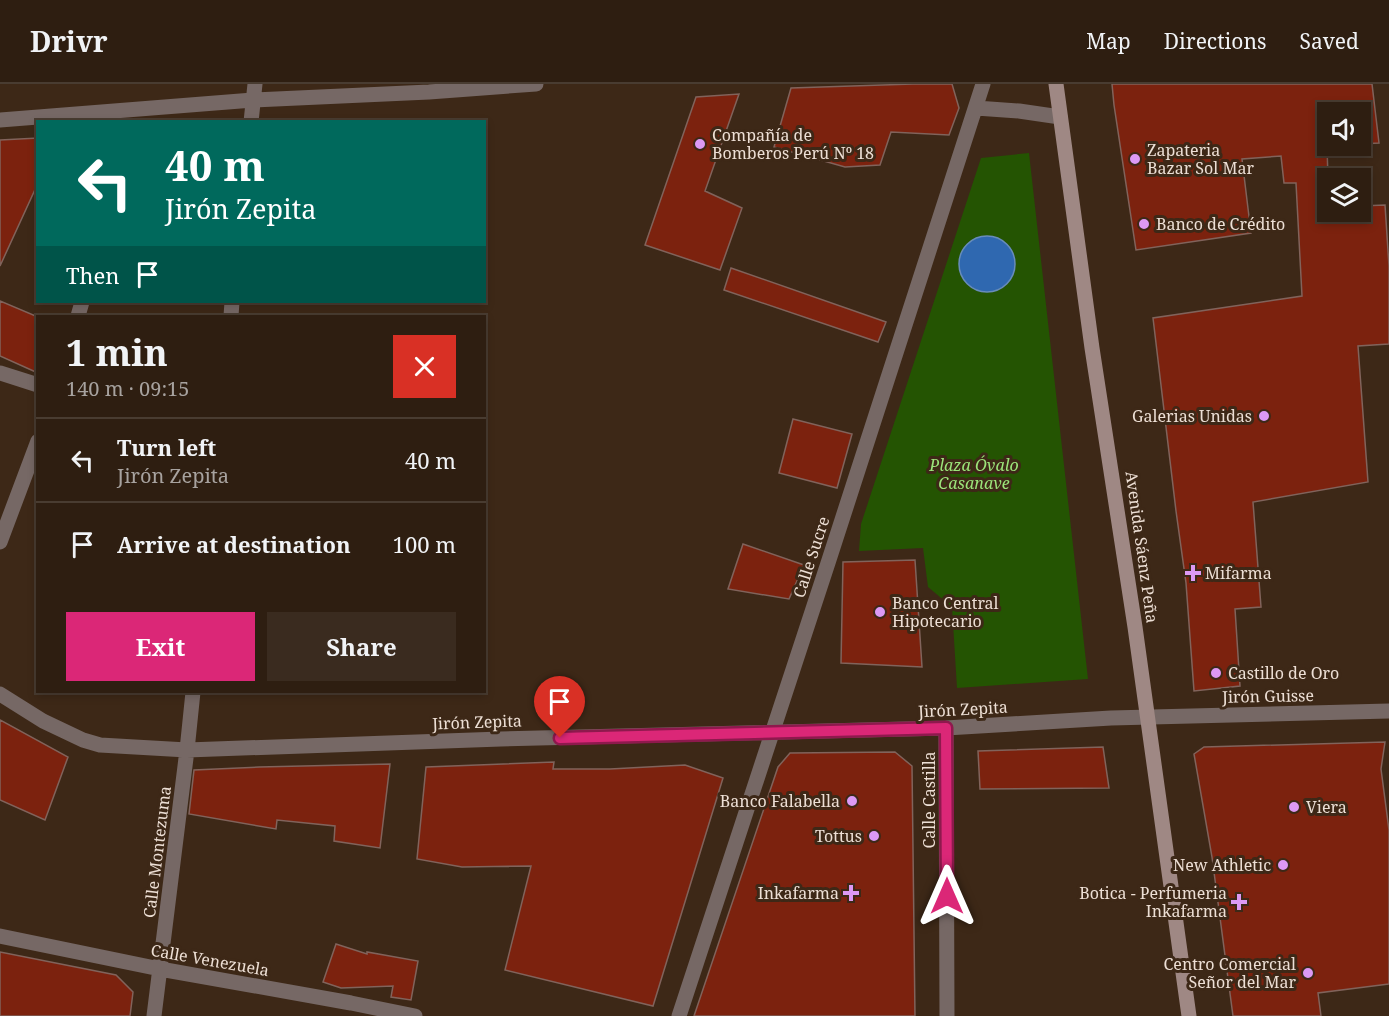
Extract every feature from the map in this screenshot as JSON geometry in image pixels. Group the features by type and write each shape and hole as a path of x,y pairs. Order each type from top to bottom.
{"street":[{"path":"251,120 255,84"},
{"path":"0,120 138,115 253,100 429,92 536,84"},
{"name":"Calle Sucre","path":"679,1016 983,84"},
{"name":"Avenida Sáenz Peña","path":"1056,84 1189,1016"},
{"path":"976,108 1060,117"},
{"path":"0,373 36,385"},
{"path":"0,542 36,446"},
{"name":"Calle Montezuma","path":"154,1016 193,693"},
{"name":"Jirón Zepita","path":"0,694 43,721 83,740 100,745 187,750 501,739 946,728 1148,717"},
{"name":"Jirón Guisse","path":"1148,717 1389,711"},
{"name":"Calle Castilla","path":"946,728 948,1016"},
{"name":"Calle Venezuela","path":"0,936 160,969 415,1016"}],"green space":[{"name":"Plaza Óvalo Casanave","path":"1029,153 1088,679 957,688 952,607 928,587 923,548 859,551 861,524 981,158"}],"water":[{"path":"987,236 1002,241 1010,249 1015,264 1010,279 1002,287 987,292 972,287 964,279 959,264 964,249 972,241"}],"building":[{"path":"952,84 959,108 949,135 891,132 880,165 845,167 774,147 791,88"},
{"path":"1112,84 1372,84 1379,143 1371,143 1371,102 1317,102 1317,156 1327,156 1328,168 1317,168 1317,222 1371,222 1371,206 1385,205 1389,266 1389,344 1358,346 1368,482 1253,502 1261,607 1235,609 1240,686 1194,691 1186,583 1153,318 1302,296 1296,183 1284,183 1281,156 1242,159 1251,233 1136,250"},
{"name":"Compañía de Bomberos Perú Nº 18","path":"739,94 705,191 742,208 720,270 645,245 696,97"},
{"path":"36,138 36,187 0,266 0,140"},
{"path":"731,268 886,322 878,342 724,290"},
{"path":"0,301 36,316 36,372 0,356"},
{"path":"793,419 852,434 837,488 779,473"},
{"path":"743,544 804,565 789,599 728,589"},
{"name":"Banco Central Hipotecario","path":"915,560 922,667 841,663 843,562"},
{"path":"0,720 68,757 45,820 0,800"},
{"path":"1385,742 1381,769 1389,830 1389,984 1318,993 1321,1016 1233,1016 1212,857 1194,754 1204,747"},
{"path":"1103,747 1109,788 980,789 978,751"},
{"path":"895,752 912,766 915,1016 694,1016 778,767 790,753"},
{"path":"554,762 553,769 685,765 723,778 653,1006 505,970 531,866 462,867 417,859 426,767"},
{"path":"390,764 380,848 334,841 335,826 277,820 276,829 189,814 194,770"},
{"path":"336,944 367,954 367,952 418,961 411,1000 391,997 393,986 341,988 323,982"},
{"path":"0,952 116,975 133,992 130,1016 0,1016"}],"place":[{"name":"Compañía de Bomberos Perú Nº 18","path":"700,144"},
{"name":"Zapateria Bazar Sol Mar","path":"1135,159"},
{"name":"Banco de Crédito","path":"1144,224"},
{"name":"Galerias Unidas","path":"1264,416"},
{"name":"Mifarma","path":"1193,573"},
{"name":"Banco Central Hipotecario","path":"880,612"},
{"name":"Castillo de Oro","path":"1216,673"},
{"name":"Banco Falabella","path":"852,801"},
{"name":"Viera","path":"1294,807"},
{"name":"Tottus","path":"874,836"},
{"name":"New Athletic","path":"1283,865"},
{"name":"Inkafarma","path":"851,893"},
{"name":"Botica - Perfumeria Inkafarma","path":"1239,902"},
{"name":"Centro Comercial Señor del Mar","path":"1308,973"}],"route":[{"path":"560,738 946,728 947,896"}]}
